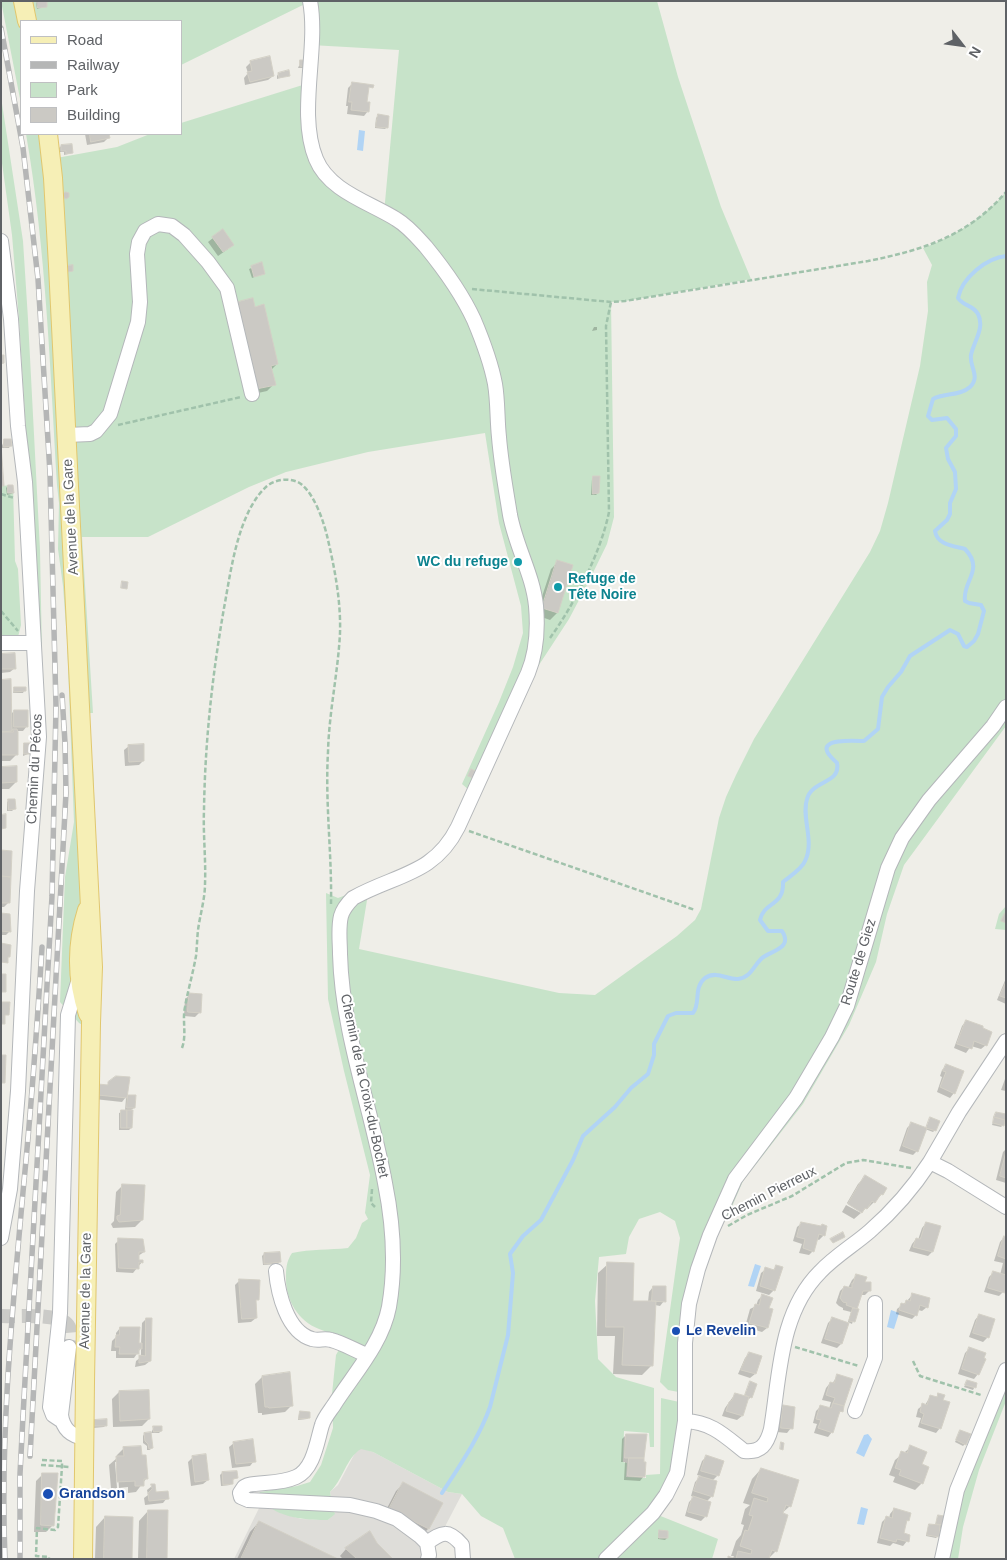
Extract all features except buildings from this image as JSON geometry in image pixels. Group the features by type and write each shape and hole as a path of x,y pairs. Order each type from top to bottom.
{"main road":[{"path":"23,1 27,20"},
{"name":"Avenue de la Gare","path":"48,135 54,197 90,900 79,936 84,970 83,999 91,1023 83,1559"}],"street":[{"name":"Chemin de la Croix-du-Bochet","path":"310,1 308,102 312,145 319,167 343,189 397,220 411,231 456,288 474,319 494,382 499,438 511,517 516,539 533,588 537,627 535,658 458,827 446,847 430,862 413,872 365,891 354,898 346,906 341,916 340,966 346,1010 361,1081 376,1137 390,1213 392,1268 389,1308 380,1333 367,1356 322,1423 313,1456 304,1471 289,1480 248,1485 242,1490 241,1497 248,1500 350,1505 367,1508 397,1520 416,1532 427,1543"},
{"path":"67,435 90,434 101,427 110,414 135,334 139,311 137,254 139,242 145,231 158,224 172,226 184,235 208,262 227,288 252,394"},
{"name":"Chemin du Pécos","path":"1,241 11,319 18,426 25,482 31,643 39,737 28,881 18,1091 10,1189 1,1238"},
{"path":"1,643 31,643"},
{"name":"Route de Giez","path":"606,1559 653,1513 666,1495 677,1473 685,1421 685,1324 698,1269 715,1222 740,1170 796,1098 832,1037 847,1006 888,868 902,838 930,800 993,726 1006,707"},
{"path":"84,970 68,1015 60,1313 50,1407 53,1415 62,1421 72,1434 85,1438"},
{"path":"685,1421 697,1421 707,1424 744,1451 758,1450 768,1441 784,1344 788,1327 797,1305 819,1272 869,1232 904,1197 927,1167 959,1112 1006,1041"},
{"path":"927,1167 948,1171 1006,1207"},
{"path":"276,1271 278,1287 284,1307 299,1331 314,1340 330,1340 367,1356"},
{"path":"855,1411 870,1369 876,1358 875,1303"},
{"path":"62,1421 61,1415 69,1347"},
{"path":"942,1559 957,1490 1006,1370"},
{"path":"428,1559 427,1543 440,1533 446,1534 462,1546 464,1559"}],"path":[{"path":"456,288 610,302 625,301 899,255 941,241 970,225 990,209 1006,192"},
{"path":"535,658 565,617 605,530 608,512 606,326 610,302"},
{"path":"101,427 109,427 252,394"},
{"path":"182,1048 185,1034 183,1016 196,955 205,886 204,813 206,755 212,682 221,624 235,554 250,508 261,492 271,483 281,480 293,480 306,490 324,522 335,570 340,613 340,635 328,754 331,906"},
{"path":"1,611 31,643"},
{"path":"458,827 695,910"},
{"name":"Chemin Pierreux","path":"710,1235 718,1233 747,1214 792,1196 846,1163 862,1160 927,1167"},
{"path":"374,1183 371,1203 379,1209 390,1213"},
{"path":"784,1344 870,1369"},
{"path":"912,1361 920,1376 994,1399"},
{"path":"42,1460 62,1461 58,1527 55,1530 38,1528 36,1556 49,1557 49,1559"},
{"path":"41,1465 62,1466"}],"shaded area":[{"path":"361,1448 373,1452 448,1492 462,1494 428,1559 234,1559 263,1500 281,1513 301,1519 328,1520 335,1513 330,1492 338,1485 355,1453"}],"green space":[{"path":"1,1 657,1 678,77 721,207 751,279 611,302 614,517 607,544 569,619 537,668 467,820 450,848 440,860 428,868 368,894 359,949 559,993 595,995 677,936 695,920 701,909 719,818 736,775 754,739 870,552 880,531 920,366 928,311 927,282 932,265 923,248 958,232 988,210 1006,192 1006,726 904,865 887,914 876,962 849,1025 803,1104 743,1181 728,1216 709,1222 687,1306 684,1393 668,1390 660,1382 680,1238 675,1221 660,1212 639,1219 629,1237 626,1254 599,1257 595,1301 598,1359 616,1377 654,1388 654,1447 650,1447 649,1433 624,1431 623,1462 627,1463 626,1477 646,1478 646,1475 660,1474 661,1398 684,1403 684,1433 679,1464 670,1487 653,1513 718,1539 712,1559 515,1559 503,1528 481,1516 462,1494 448,1492 373,1452 361,1449 348,1463 330,1492 335,1514 328,1520 305,1519 283,1514 269,1507 258,1495 260,1492 310,1482 321,1465 333,1428 332,1394 336,1355 341,1346 341,1338 305,1321 295,1309 288,1295 286,1279 289,1259 292,1253 348,1248 356,1238 362,1223 368,1219 365,1213 370,1175 328,999 326,893 338,898 396,877 436,854 445,844 456,825 470,791 462,784 513,667 523,633 521,606 499,523 485,433 368,452 286,472 249,487 148,537 82,537 93,713 81,713 84,768 93,767 100,935 100,1036 79,1023 60,1002 65,877 74,822 67,640 58,549 59,503 43,265 26,135 48,135 51,159 117,147 147,135 182,135 182,123 309,83 308,114 310,137 319,166 340,188 384,213 399,50 311,45 311,11 309,2 182,65 182,20 20,20 20,99"},
{"path":"1,97 23,241 40,550 43,707 19,319 12,235 1,156"},
{"path":"13,485 15,561 18,569 21,625 18,637 1,637 1,486"},
{"path":"1006,906 1006,930 995,929 999,914"},
{"path":"1006,1370 1006,1401 979,1470 963,1527 958,1559 942,1559 950,1514"}],"water":[{"path":"359,130 365,131 363,151 357,150"},
{"path":"755,1264 761,1266 754,1287 748,1286"},
{"path":"891,1310 899,1313 894,1329 887,1327"},
{"path":"868,1434 872,1439 864,1457 856,1453 864,1435"},
{"path":"861,1507 868,1509 864,1525 857,1524"}],"waterway":[{"path":"442,1493 475,1440 490,1407 508,1335 513,1273 510,1254 523,1236 541,1220 573,1160 583,1136 615,1107 631,1088 648,1074 654,1055 654,1044 668,1016 676,1013 693,1013 697,1005 699,986 705,978 714,975 734,979 742,978 749,974 761,959 783,946 785,937 782,931 768,931 760,920 765,910 780,896 783,882 799,870 805,861 809,846 806,814 807,799 814,788 831,779 837,770 837,763 827,751 827,747 835,742 864,741 878,729 882,697 901,672 910,656 950,630 958,634 964,646 967,647 978,634 984,611 981,605 965,601 965,594 973,569 971,556 965,549 942,542 936,536 935,531 947,520 950,514 950,503 956,489 955,472 948,459 946,448 956,436 956,429 947,418 932,420 928,416 933,399 962,392 970,387 975,379 971,355 980,329 980,319 976,311 958,298 964,283 976,270 991,261 1006,256"}],"tunnel":[{"path":"1,1316 49,1317 65,1322 70,1332 69,1347"}],"railway":[{"path":"1,28 20,132"},
{"path":"20,1559 20,1474 52,896 56,707 50,473 38,279 21,135"},
{"path":"30,1456 66,793 62,695"},
{"path":"5,1559 4,1467 8,1375 42,947"}],"place":[{"name":"WC du refuge","path":"518,562"},
{"name":"Refuge de Tête Noire","path":"558,587"},
{"name":"Le Revelin","path":"676,1331"},
{"name":"Grandson","path":"48,1494"}]}
